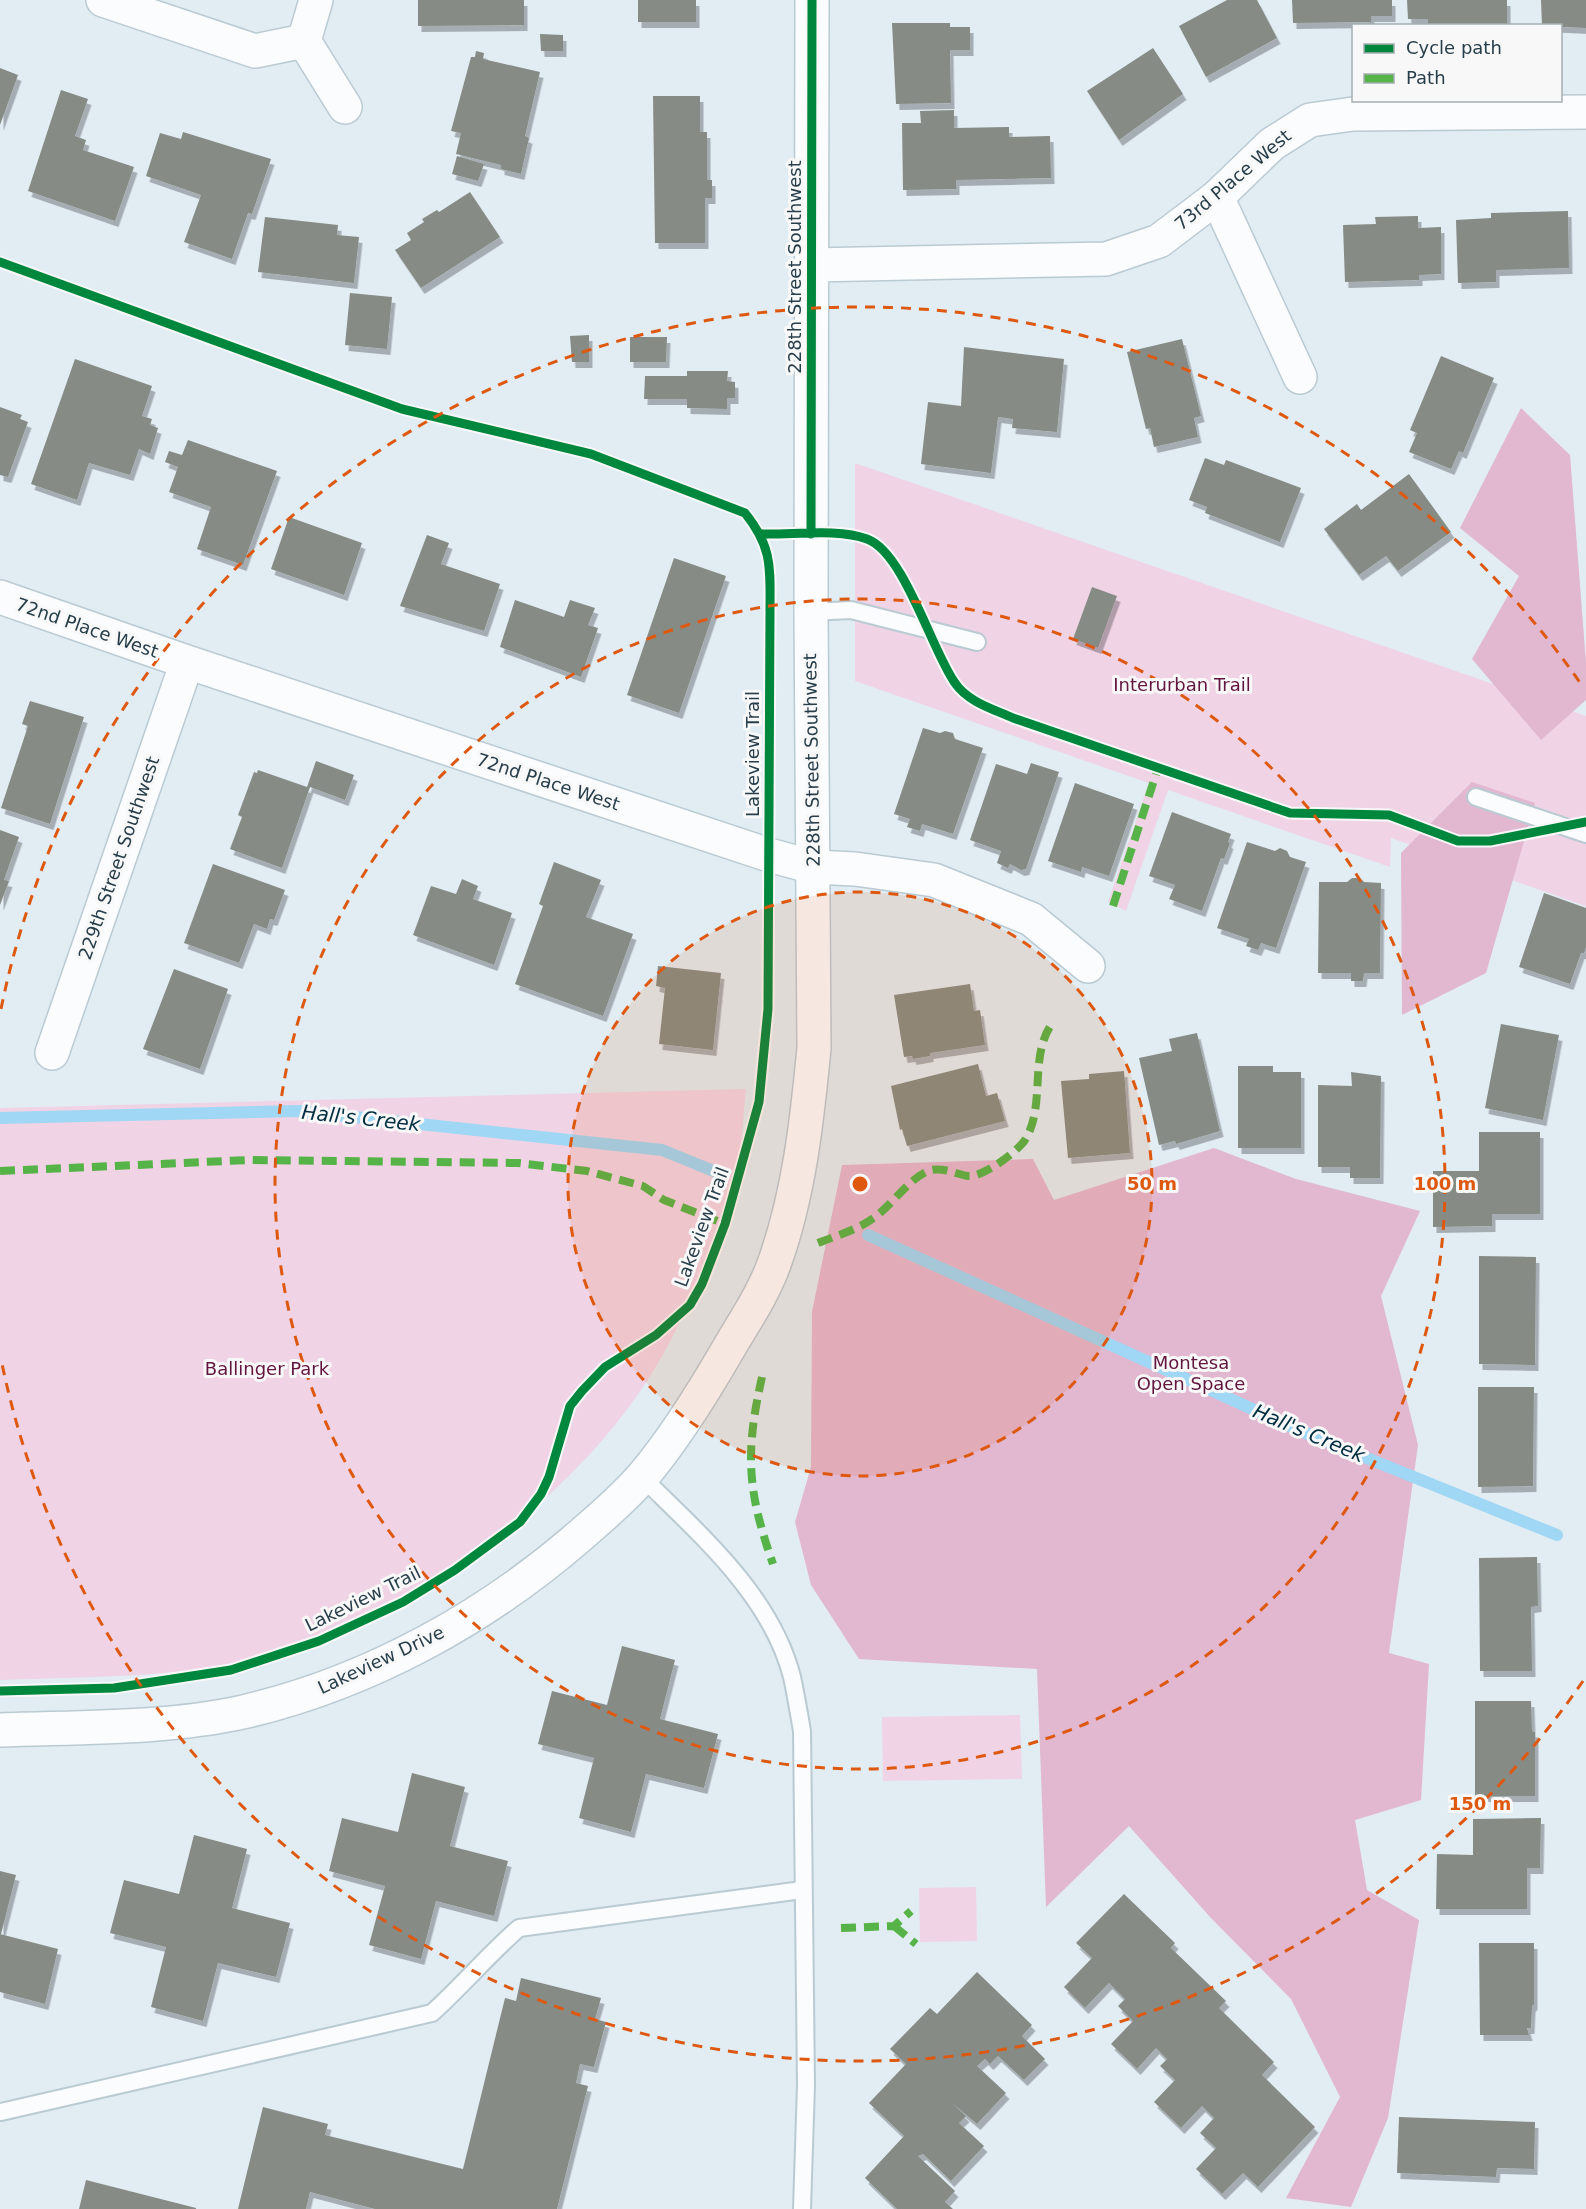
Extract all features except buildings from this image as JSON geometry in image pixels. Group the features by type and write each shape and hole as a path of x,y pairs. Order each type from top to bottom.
{"street":[{"path":"103,0 255,51 304,41"},
{"path":"316,0 304,41 345,107"},
{"name":"228th Street Southwest","path":"642,1478 694,1407 773,1268 789,1218 808,1107 814,1048 811,612 812,0"},
{"name":"73rd Place West","path":"812,265 1106,258 1159,241 1217,196 1290,130 1310,120 1330,116 1586,112"},
{"path":"1217,196 1299,376"},
{"name":"72nd Place West","path":"0,597 187,662 813,867 863,870 934,880 1031,919 1088,966"},
{"name":"229th Street Southwest","path":"52,1053 187,662"},
{"name":"Lakeview Drive","path":"0,1730 138,1725 195,1718 241,1712 327,1688 411,1650 487,1607 555,1557 642,1478"}],"lane":[{"path":"811,612 851,610 977,642"},
{"path":"1476,797 1586,834"},
{"path":"642,1478 726,1562 753,1598 774,1633 792,1676 802,1731 806,2085 802,2209"},
{"path":"0,2112 432,2013 464,1984 488,1955 519,1928 802,1890"}],"green space":[{"path":"1521,408 1570,455 1586,663 1586,700 1541,740 1472,659 1519,576 1460,528"},
{"name":"Interurban Trail","path":"855,463 1586,716 1586,906 1391,838 1390,867 1168,790 1126,911 1108,902 1149,783 855,681"},
{"path":"1472,782 1535,803 1486,973 1402,1015 1401,853"},
{"name":"Ballinger Park","path":"746,1089 741,1145 734,1177 697,1284 667,1347 643,1387 611,1429 575,1470 535,1508 491,1543 445,1575 398,1603 349,1627 264,1657 227,1665 152,1674 0,1680 0,1108"},
{"name":"Montesa Open Space","path":"1214,1148 1296,1179 1420,1211 1381,1296 1418,1445 1389,1653 1429,1664 1421,1800 1355,1820 1367,1890 1419,1920 1388,2118 1351,2207 1286,2198 1340,2097 1291,1999 1211,1918 1129,1826 1046,1907 1037,1669 859,1659 811,1585 795,1522 811,1467 812,1312 842,1165 1033,1159 1054,1200"},
{"path":"1020,1715 1022,1779 883,1781 882,1717"},
{"path":"976,1887 977,1941 920,1942 919,1888"}],"waterway":[{"name":"Hall's Creek","path":"0,1118 299,1111 662,1150 716,1172"},
{"name":"Hall's Creek","path":"868,1235 1310,1435 1557,1535"}],"marked path":[{"path":"1113,906 1158,768"},
{"path":"818,1243 866,1223 879,1214 920,1175 928,1171 943,1170 974,1176 990,1169 1015,1151 1025,1140 1031,1127 1035,1112 1041,1052 1044,1038 1051,1025"},
{"path":"0,1171 249,1160 518,1163 587,1171 643,1186 664,1200 725,1224"},
{"path":"762,1377 753,1428 751,1471 758,1514 773,1564"},
{"path":"841,1928 894,1926 911,1911"},
{"path":"894,1926 916,1944"}],"cycle path":[{"path":"811,534 812,0"},
{"name":"Lakeview Trail","path":"0,262 402,409 591,454 745,513 761,537 765,548 768,559 770,596 768,1009 759,1102 725,1224 702,1284 690,1305 656,1335 605,1367 570,1406 549,1477 541,1494 520,1522 455,1570 403,1602 319,1641 231,1670 114,1688 0,1691"},
{"path":"762,534 843,534 867,539 880,548 893,562 905,582 946,668 960,690 989,708 1013,718 1290,813 1389,815 1458,841 1490,841 1586,822"}]}
